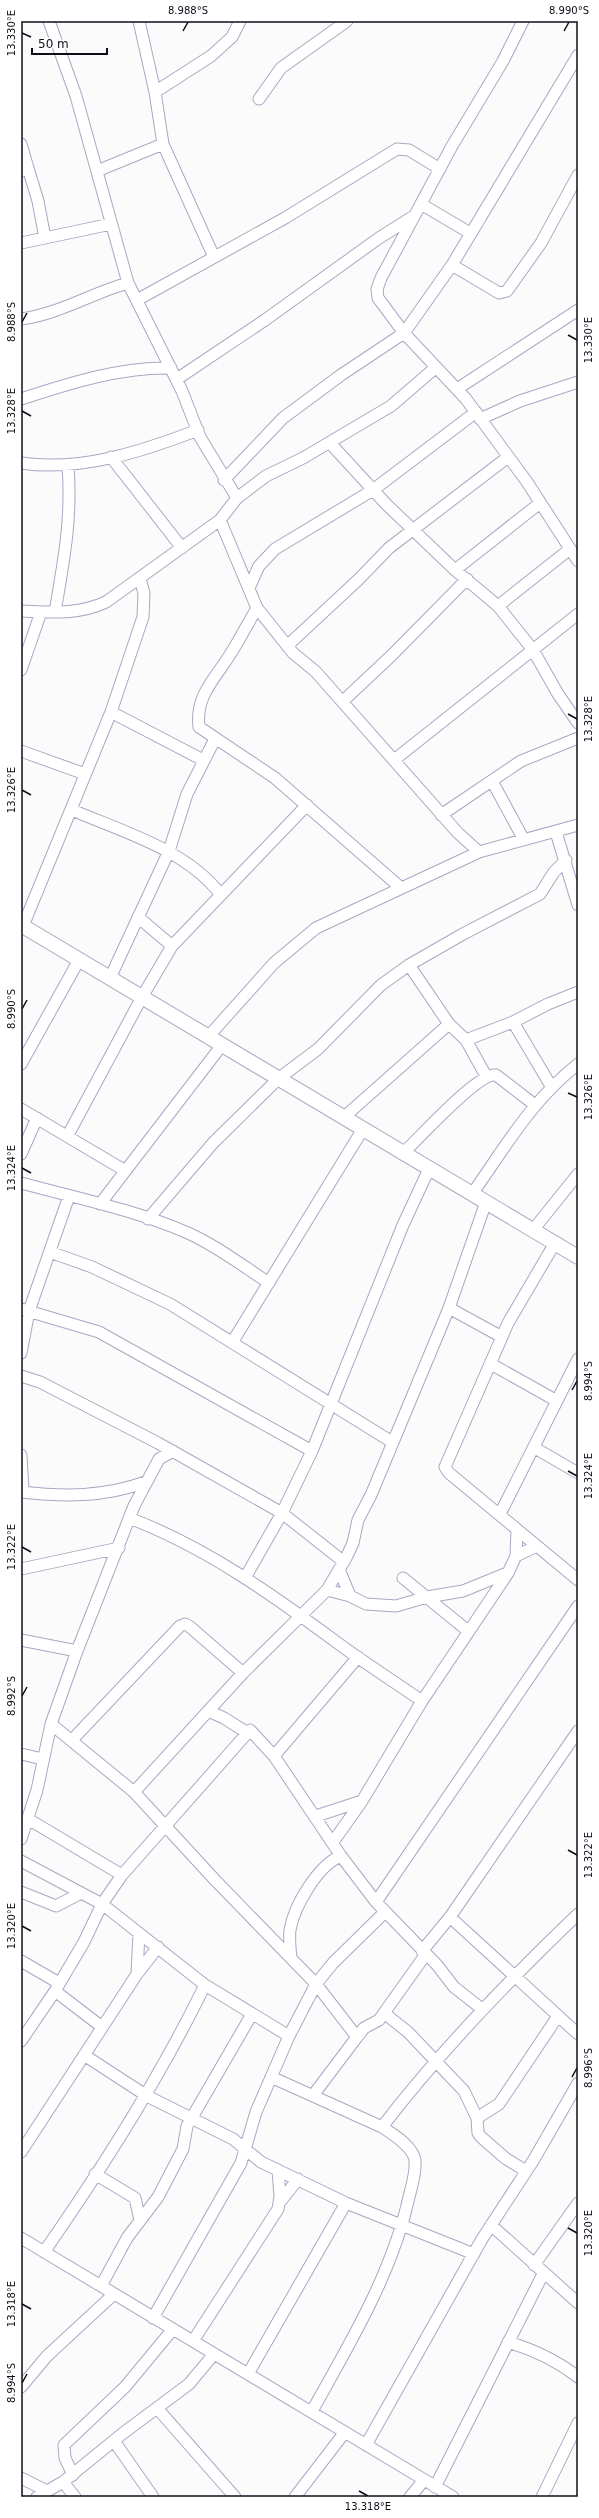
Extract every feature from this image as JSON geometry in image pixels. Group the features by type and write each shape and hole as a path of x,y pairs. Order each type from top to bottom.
{"street":[{"path":"49,21 76,96 128,283 172,368 198,430 224,480 237,498"},
{"path":"139,21 155,92 163,144 214,257"},
{"path":"155,92 211,56 232,37 240,21"},
{"path":"260,99 281,68 348,21"},
{"path":"523,21 503,61 414,216 381,278 377,293 378,298 404,333 435,368 457,389 478,416 540,503 578,561"},
{"path":"224,480 283,418 341,375 404,333 452,265 578,55"},
{"path":"21,144 24,170 38,201 45,238"},
{"path":"97,171 163,144"},
{"path":"137,300 284,218 397,149 409,150 440,169"},
{"path":"452,265 499,293 508,292 541,243 578,175"},
{"path":"421,204 470,233"},
{"path":"177,379 265,320 379,238 414,216"},
{"path":"21,243 111,224"},
{"path":"21,319 46,314 88,296 128,283"},
{"path":"457,389 578,310"},
{"path":"21,399 108,374 147,368 172,368"},
{"path":"21,611 70,613 93,608 140,579 220,520 237,498 266,476 330,443 391,406 435,368"},
{"path":"248,588 259,566 275,550 373,490 478,416 578,382"},
{"path":"21,463 42,466 68,465 111,457 158,445 198,430"},
{"path":"330,443 373,490 455,570 498,606 533,650 558,694 578,723"},
{"path":"111,457 182,548"},
{"path":"287,646 359,579 389,548 508,457"},
{"path":"55,612 69,532 70,492 68,465"},
{"path":"455,570 540,503"},
{"path":"220,520 257,608 287,646 316,672 442,814 479,852"},
{"path":"498,606 570,549"},
{"path":"140,579 144,593 143,617 111,712 72,810 22,925 363,1129 402,1154 578,1256"},
{"path":"343,701 391,656 467,579"},
{"path":"257,608 230,654 203,692 197,716 198,727 250,760 307,805 401,888"},
{"path":"21,670 41,612"},
{"path":"394,760 578,614"},
{"path":"111,712 203,760"},
{"path":"442,814 521,761 578,738"},
{"path":"110,978 169,851 187,794 215,739"},
{"path":"21,751 86,774"},
{"path":"492,781 524,840"},
{"path":"68,1135 142,997 172,946 220,894 307,805"},
{"path":"72,810 169,851 212,883 220,894"},
{"path":"208,1037 290,947 331,920 479,852 578,825"},
{"path":"556,832 566,860 578,905"},
{"path":"148,1219 212,1143 278,1079 318,1049 381,985 409,965 480,925 540,894 554,872 566,860"},
{"path":"138,917 172,946"},
{"path":"21,1064 79,960"},
{"path":"409,965 449,1024 466,1040 486,1076"},
{"path":"466,1040 513,1022 548,1004 578,992"},
{"path":"513,1022 551,1086"},
{"path":"343,1118 449,1024"},
{"path":"100,1204 124,1170 222,1045"},
{"path":"472,1194 506,1143 535,1105 551,1086 578,1064"},
{"path":"402,1154 471,1086 486,1076 496,1075 535,1105"},
{"path":"21,1109 68,1135 124,1170"},
{"path":"21,1154 37,1118"},
{"path":"234,1341 363,1129"},
{"path":"245,1578 282,1513 312,1451 403,1225 429,1169"},
{"path":"533,1230 578,1174"},
{"path":"21,1183 100,1204 188,1233 214,1247 269,1283"},
{"path":"21,1353 25,1310 50,1252 69,1196"},
{"path":"134,1792 243,1673 301,1614 327,1590 342,1566 353,1543 358,1520 449,1308 486,1202"},
{"path":"555,1243 502,1337 445,1467 517,1530 578,1580"},
{"path":"50,1252 137,1287 234,1341 331,1406 392,1442"},
{"path":"449,1308 502,1337"},
{"path":"25,1310 99,1332 312,1451"},
{"path":"500,1514 535,1448 578,1359"},
{"path":"491,1364 557,1401"},
{"path":"21,1376 40,1382 158,1443 282,1513 342,1566 350,1596"},
{"path":"21,1839 28,1819 51,1724 77,1651 129,1518 159,1459 158,1443"},
{"path":"535,1448 578,1473"},
{"path":"159,1459 173,1452"},
{"path":"21,1455 22,1492 103,1494 120,1491 146,1482"},
{"path":"129,1518 198,1551 245,1578 301,1614 358,1657 422,1701"},
{"path":"333,1842 362,1801 422,1701 508,1573 516,1556 517,1530"},
{"path":"516,1556 537,1546"},
{"path":"21,1569 118,1548"},
{"path":"327,1590 350,1596 366,1604 396,1606 427,1597 463,1591 508,1573"},
{"path":"403,1578 468,1631"},
{"path":"376,1902 578,1606"},
{"path":"72,1740 180,1626 185,1624 243,1673"},
{"path":"21,1640 77,1651"},
{"path":"274,1756 358,1657"},
{"path":"208,1711 224,1718 246,1732"},
{"path":"51,1724 134,1792 316,1984 357,2037"},
{"path":"21,2040 57,1987 84,1942 102,1904 122,1875 164,1825 194,1795 246,1732 250,1730 254,1732 274,1756 316,1816 341,1856 376,1902 424,1952 454,1987 482,2009"},
{"path":"314,2094 364,2028 379,2020 424,1952 577,1736"},
{"path":"21,1754 43,1759"},
{"path":"316,1816 362,1801"},
{"path":"28,1819 122,1875"},
{"path":"291,1958 290,1929 301,1902 326,1866 341,1856"},
{"path":"21,1861 102,1904 206,1985 289,2036"},
{"path":"21,1892 56,1906 81,1893"},
{"path":"152,2318 241,2163 246,2147 248,2132 271,2077 289,2036 316,1984 333,1963 386,1912"},
{"path":"382,2127 435,2062 482,2009 578,1914"},
{"path":"450,1917 578,2034"},
{"path":"568,1923 578,1930"},
{"path":"137,1974 139,1933"},
{"path":"21,2152 137,1974 158,1948"},
{"path":"21,1961 57,1987 102,2027"},
{"path":"44,2252 147,2096 174,2050 206,1985"},
{"path":"384,2013 408,2032 464,2091 477,2118 478,2133 481,2137 505,2158 526,2171"},
{"path":"101,2286 126,2238 158,2197 183,2149 187,2126 252,2014"},
{"path":"477,2118 499,2104 558,2016"},
{"path":"84,2055 147,2096 233,2139 246,2147 262,2162 346,2203 474,2254"},
{"path":"271,2077 314,2094 382,2127 395,2135 410,2151 415,2160 414,2177 403,2225 360,2325 312,2411"},
{"path":"366,2445 474,2254 526,2171 578,2083"},
{"path":"233,2139 248,2132"},
{"path":"241,2163 262,2162"},
{"path":"278,2170 280,2202"},
{"path":"95,2174 135,2198 140,2220"},
{"path":"193,2341 245,2263 272,2219 280,2202 298,2179"},
{"path":"248,2374 346,2203"},
{"path":"534,2265 578,2204"},
{"path":"491,2225 543,2274 578,2304"},
{"path":"21,2238 152,2318 312,2411 453,2497"},
{"path":"436,2487 543,2274"},
{"path":"21,2387 47,2356 114,2294"},
{"path":"72,2475 65,2458 64,2445 125,2387 173,2329"},
{"path":"508,2342 532,2349 557,2361 578,2377"},
{"path":"21,2478 42,2494 63,2482 189,2384 214,2354"},
{"path":"157,2408 235,2497"},
{"path":"542,2497 578,2423"},
{"path":"295,2497 345,2432"},
{"path":"114,2441 153,2497"},
{"path":"410,2497 424,2480"},
{"path":"63,2482 75,2497"}]}
